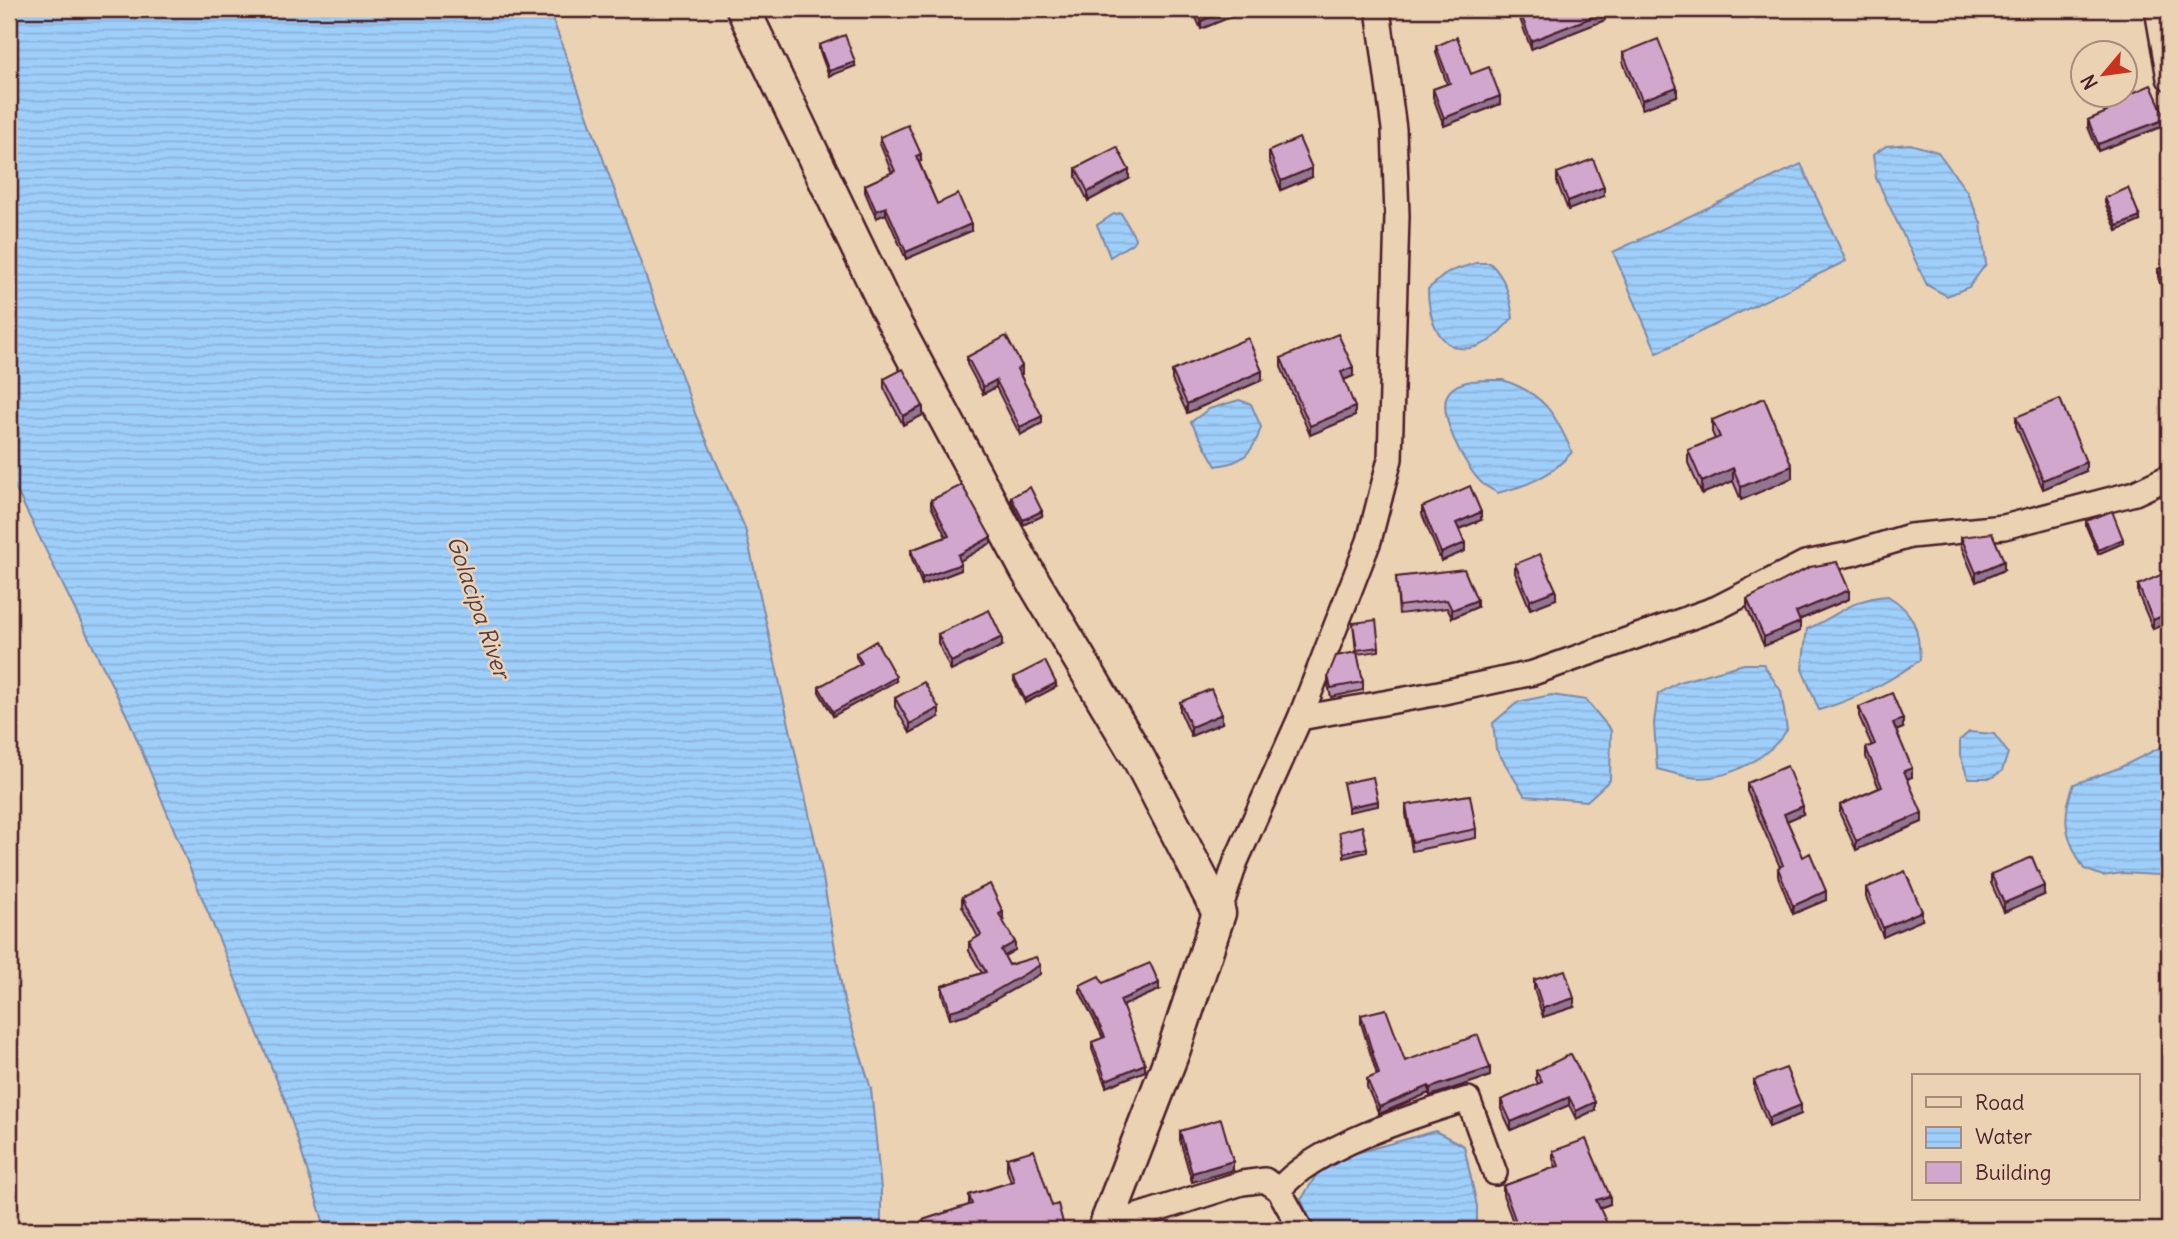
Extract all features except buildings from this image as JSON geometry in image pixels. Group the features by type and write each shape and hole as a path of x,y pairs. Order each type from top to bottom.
{"street":[{"path":"743,9 887,309 1026,569 1139,759 1219,913"},
{"path":"1105,1228 1174,1049 1236,860 1300,718 1369,541 1390,458 1397,216 1394,129 1378,9"},
{"path":"2157,9 2169,78"},
{"path":"1300,718 1533,673 1717,608 1805,563 1851,554 1910,536 2004,527 2135,493 2169,477"},
{"path":"1279,1190 1291,1175 1356,1140 1419,1114 1468,1099 1495,1173"},
{"path":"1105,1228 1242,1183 1265,1180 1279,1190 1301,1230"}],"water":[{"name":"Golacipa River","path":"9,9 549,9 696,416 745,528 822,872 844,1001 871,1089 881,1190 881,1230 326,1230 285,1100 129,720 9,475"},
{"path":"1910,144 1938,152 1967,192 1981,223 1986,264 1969,287 1947,296 1927,285 1876,178 1873,155 1886,146"},
{"path":"1801,164 1846,261 1657,353 1613,252"},
{"path":"1121,213 1135,238 1134,242 1110,257 1097,225 1114,214"},
{"path":"1476,263 1490,263 1500,275 1509,295 1513,318 1489,341 1474,347 1461,348 1442,338 1436,328 1431,316 1428,289 1448,272"},
{"path":"1503,380 1529,392 1547,407 1560,426 1572,452 1556,468 1538,479 1497,493 1476,477 1461,454 1449,425 1446,400 1450,391 1461,384"},
{"path":"1239,400 1251,404 1261,427 1258,436 1246,455 1216,466 1191,422 1209,409"},
{"path":"1888,596 1904,609 1914,623 1920,660 1871,690 1819,710 1802,669 1807,629 1855,604"},
{"path":"1744,664 1763,664 1781,691 1787,730 1780,740 1749,764 1725,774 1695,778 1657,769 1654,723 1658,694 1679,682"},
{"path":"1551,695 1586,700 1611,730 1610,780 1587,801 1525,796 1496,749 1493,723 1518,702"},
{"path":"1969,732 1994,734 2008,753 2002,771 1991,778 1968,778 1960,755 1960,740"},
{"path":"2169,743 2169,870 2159,875 2122,873 2103,876 2084,869 2073,848 2067,828 2067,808 2074,784 2119,768"},
{"path":"1435,1131 1464,1146 1477,1206 1477,1230 1315,1230 1301,1200 1324,1162"}]}
